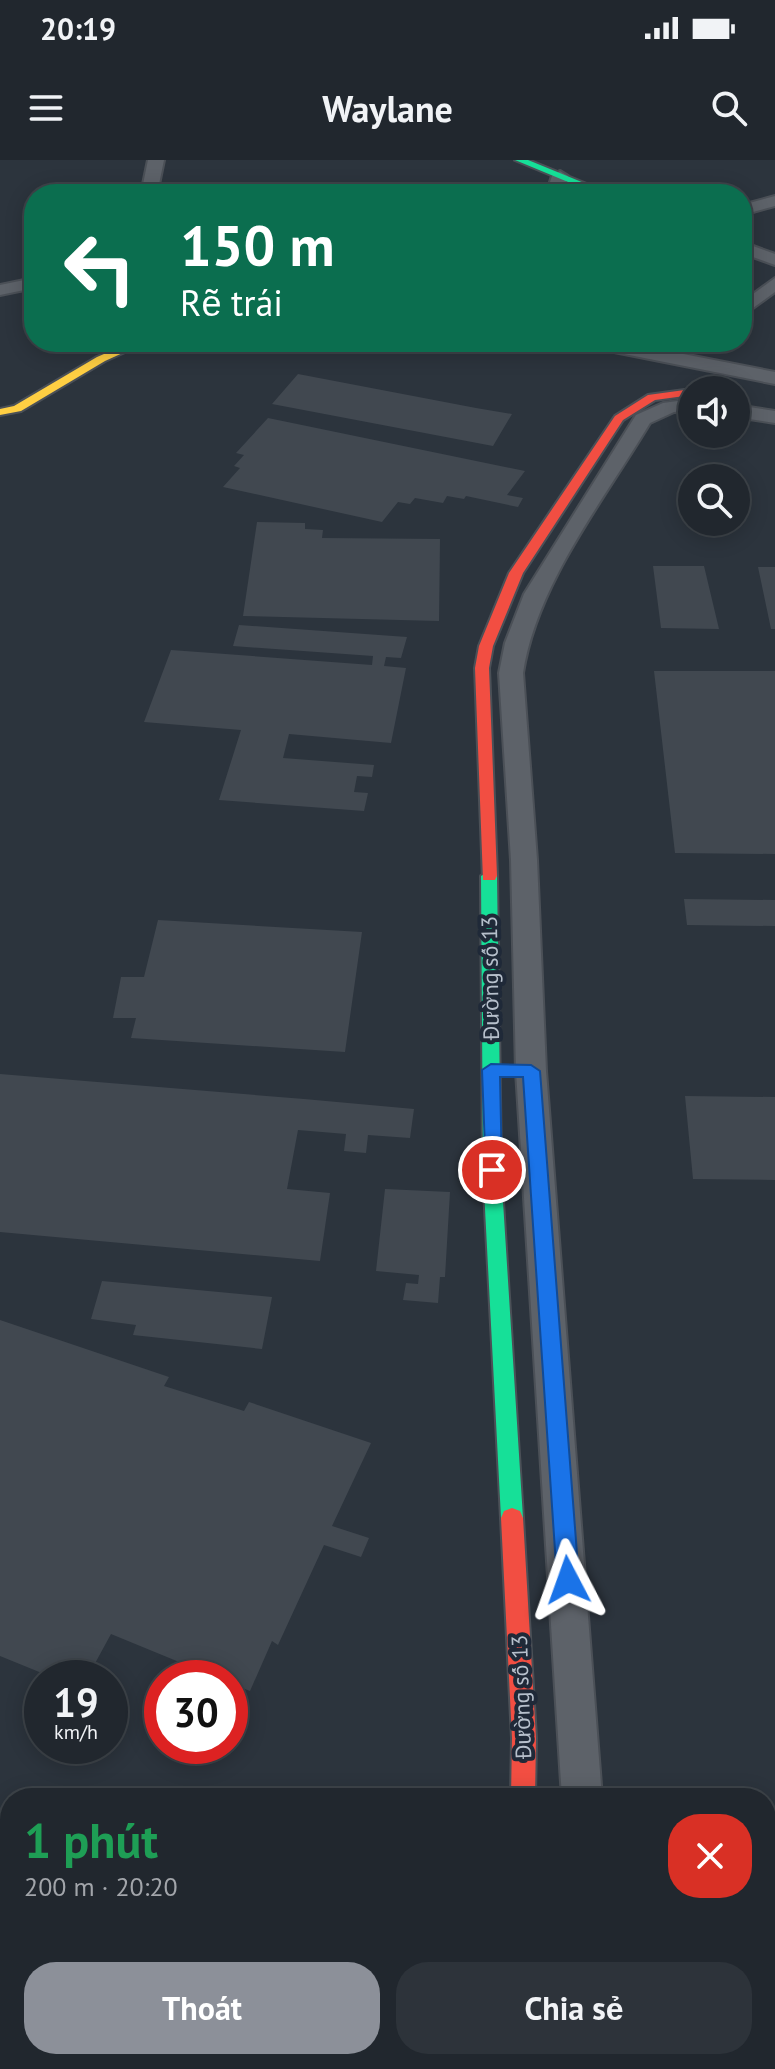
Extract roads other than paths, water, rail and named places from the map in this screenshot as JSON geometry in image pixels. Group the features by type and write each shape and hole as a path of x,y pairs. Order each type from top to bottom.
{"street":[{"path":"151,184 156,160"},
{"path":"520,160 556,184"},
{"path":"752,207 775,201"},
{"path":"752,251 775,260"},
{"path":"752,303 775,283"},
{"path":"0,290 24,285"},
{"path":"0,412 17,409 117,352"},
{"path":"645,352 775,378"},
{"path":"686,360 695,352"},
{"path":"750,397 775,401"},
{"name":"Đường số 13","path":"523,1788 524,1738 492,1170 489,858 480,690 486,646 508,590 565,524 643,419 676,400"},
{"path":"750,413 775,417"},
{"name":"Đường số 13","path":"565,524 516,643 511,673 524,860 531,1071 582,1788"},
{"path":"489,858 524,860"},
{"path":"491,1070 531,1071"},
{"path":"524,1738 579,1737"}]}
